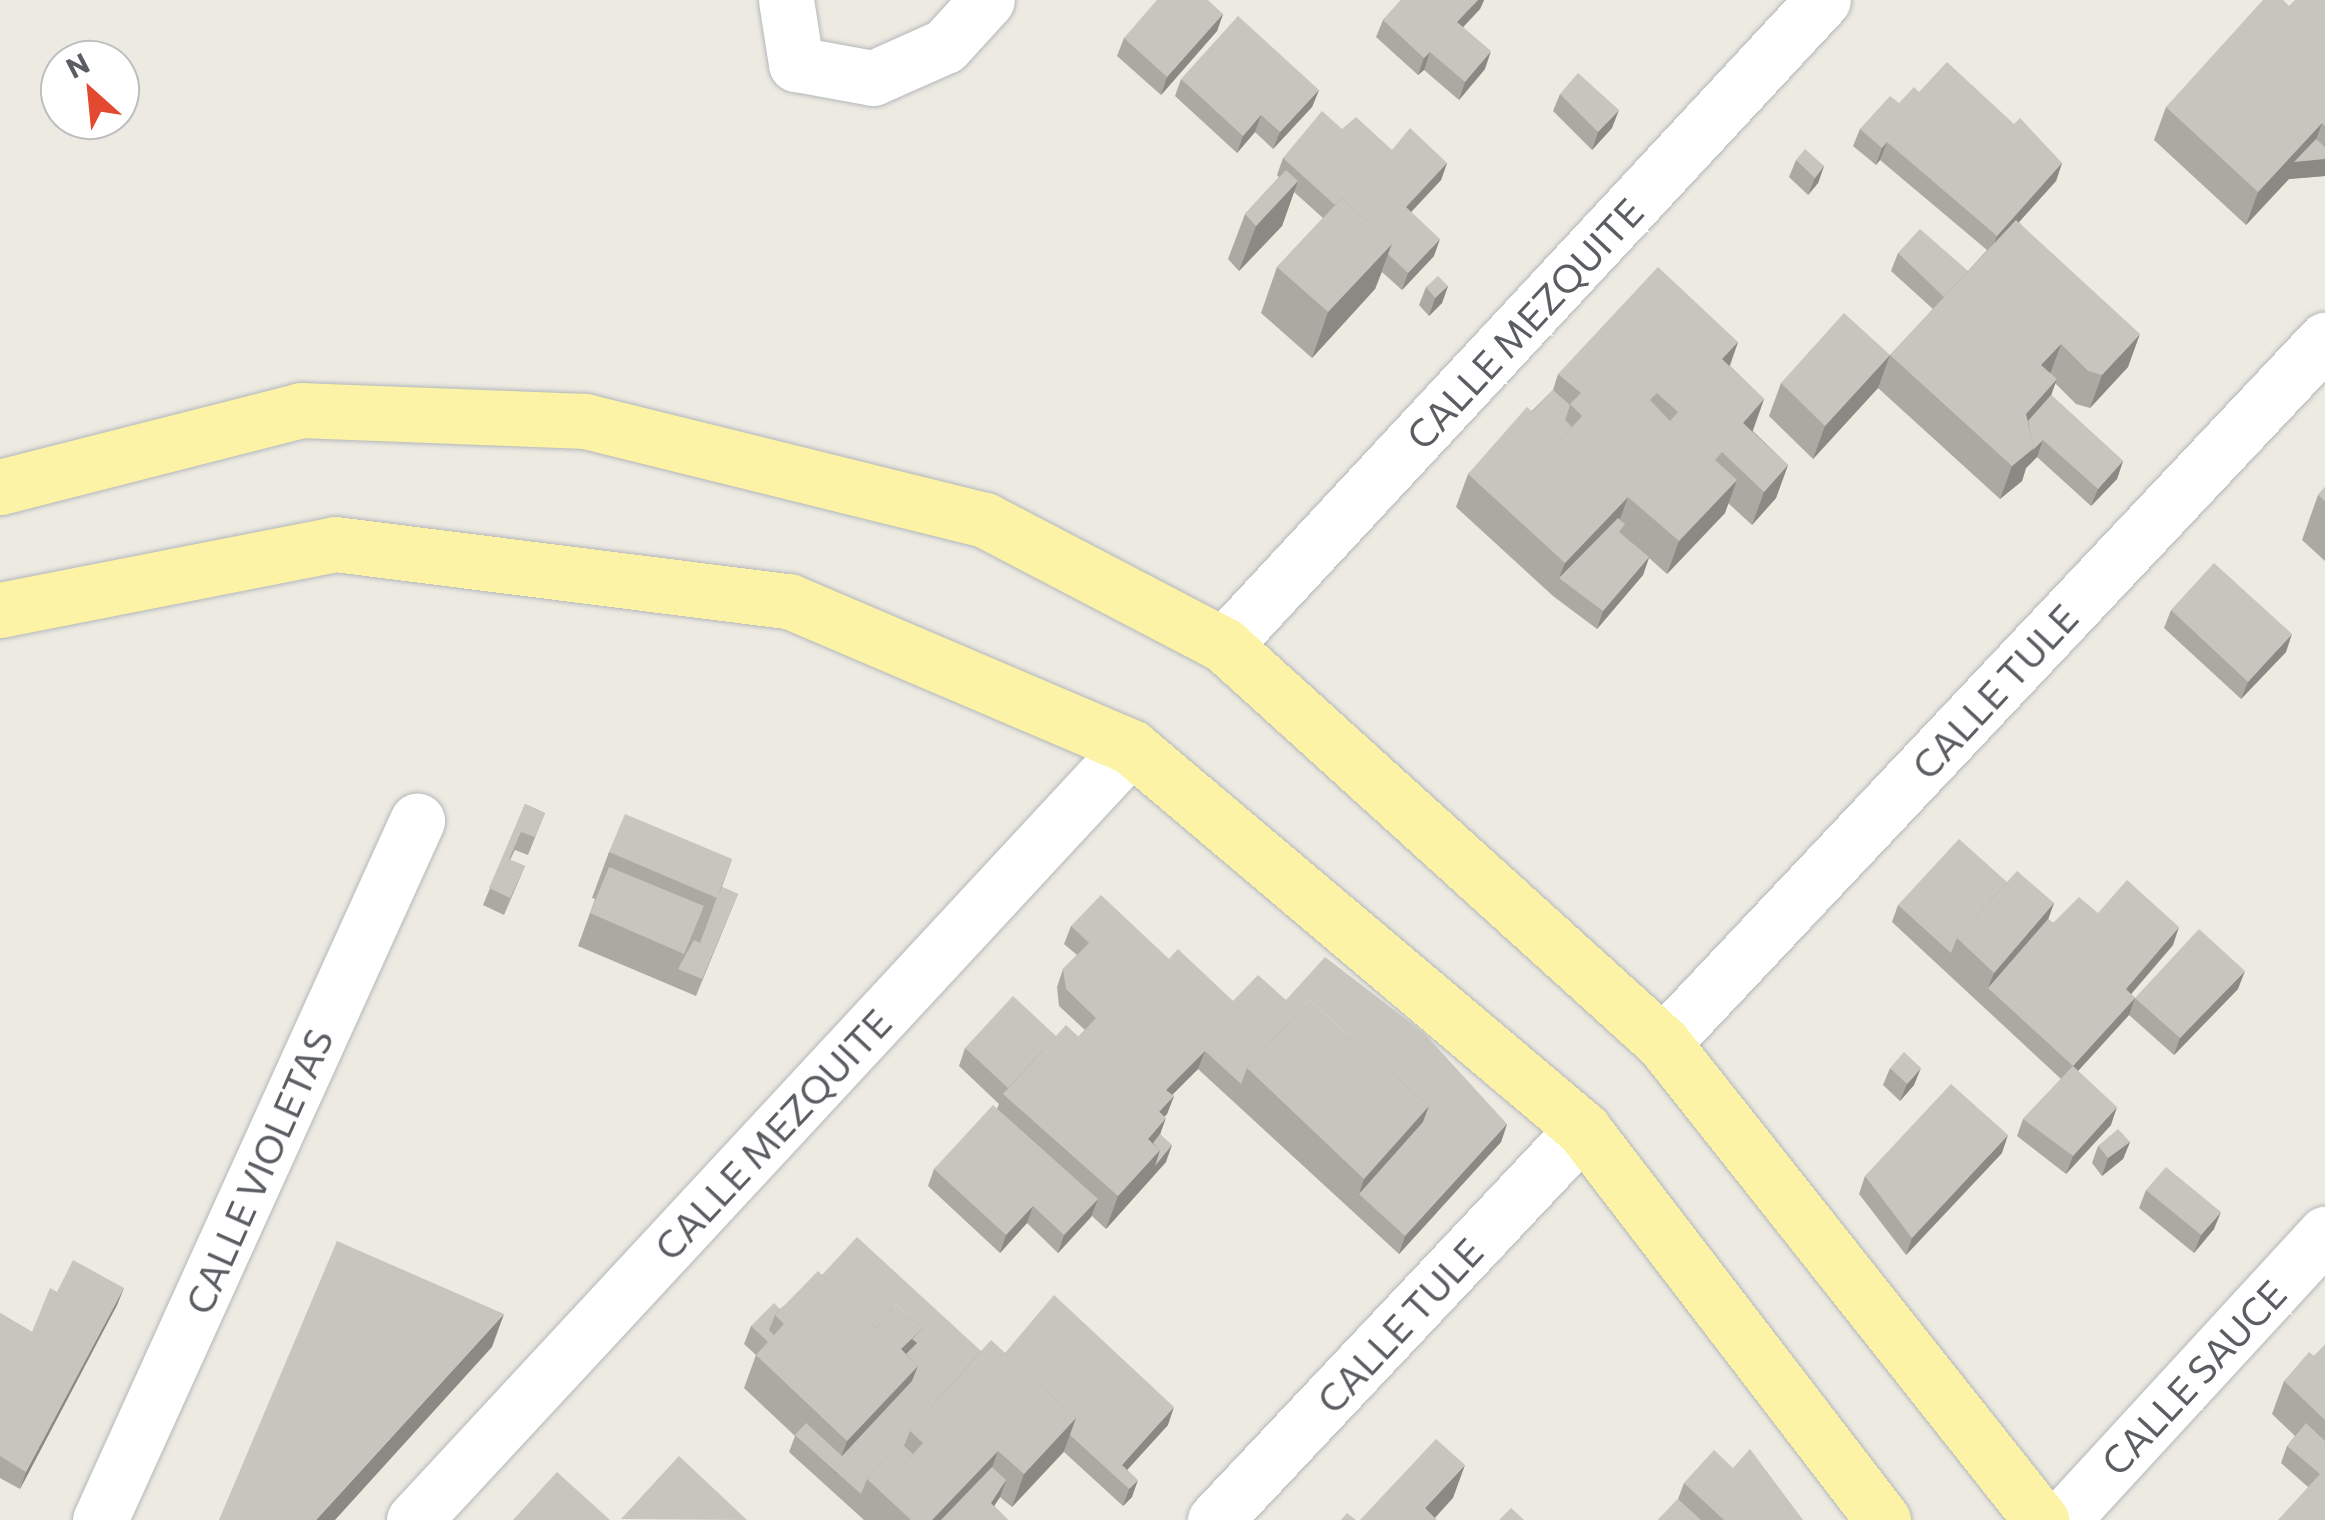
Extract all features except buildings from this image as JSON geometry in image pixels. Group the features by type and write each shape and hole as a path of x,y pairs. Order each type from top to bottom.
{"main road":[{"path":"0,487 301,410 585,421 985,520 1224,646 1664,1043 2041,1520"},
{"path":"0,610 335,544 789,601 1130,747 1583,1129 1883,1520"}],"street":[{"path":"786,0 796,64 874,78 945,46 987,0"},
{"name":"CALLE MEZQUITE","path":"1224,646 1823,0"},
{"name":"CALLE TULE","path":"1664,1043 2325,340"},
{"name":"CALLE MEZQUITE","path":"414,1520 1130,747"},
{"name":"CALLE VIOLETAS","path":"100,1520 417,821"},
{"name":"CALLE TULE","path":"1216,1520 1583,1129"},
{"name":"CALLE SAUCE","path":"2062,1520 2325,1234"}]}
